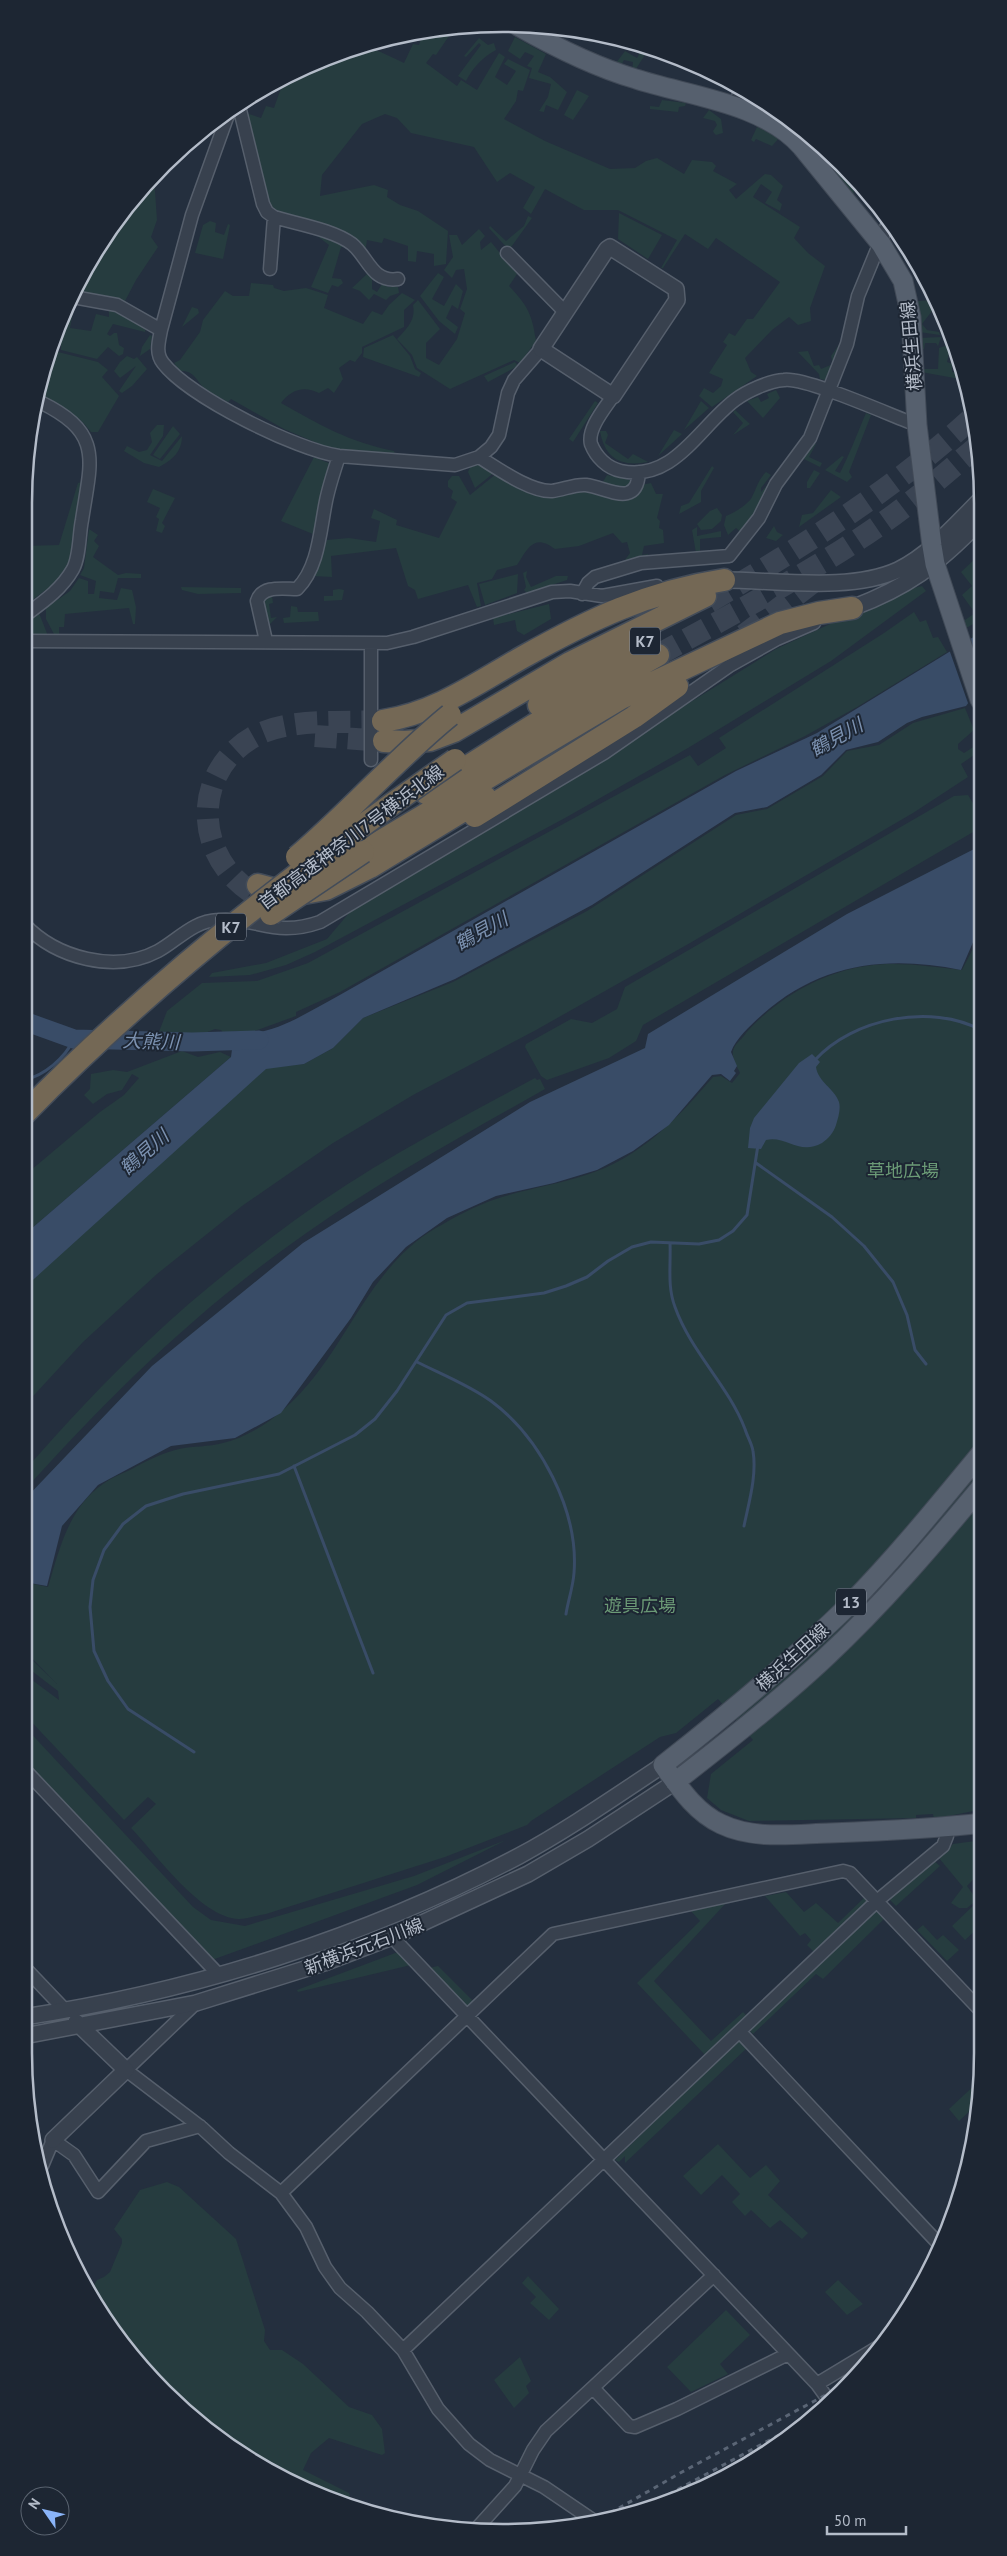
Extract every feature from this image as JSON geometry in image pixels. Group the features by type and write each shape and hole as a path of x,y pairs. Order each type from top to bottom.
{"highway":[{"path":"119,1027 204,939 317,840 408,751 450,715 477,696 621,608 655,594 724,580"},
{"name":"首都高速神奈川7号横浜北線","path":"32,1107 204,949 292,879 455,760 707,599 570,663 454,731 430,740 383,731 451,699 524,657 621,608"},
{"path":"119,1027 360,847 586,718 690,665 780,623 820,613 852,608"},
{"name":"首都高速神奈川7号横浜北線","path":"360,847 481,757 658,655"},
{"path":"677,686 600,739 354,888 326,899 298,904 267,899 255,888 298,894 326,888 352,877 554,754 690,665"},
{"name":"首都高速神奈川7号横浜北線","path":"32,1113 119,1027"}],"main road":[{"name":"横浜生田線","path":"551,36 635,79 737,98 811,148 898,269 907,292 911,317 917,425 933,555 974,682"},
{"name":"横浜生田線","path":"663,1765 775,1674 850,1603 898,1552 974,1462"},
{"name":"横浜生田線","path":"675,1782 788,1691 854,1629 914,1566 974,1495"},
{"path":"663,1765 675,1782 706,1815 735,1830 752,1833 945,1827 974,1824"}],"street":[{"path":"241,113 263,204 267,212 274,217 347,240 359,251 376,274 389,281 398,279"},
{"path":"224,125 192,215 161,330 159,354 163,363 186,383 209,399 268,431 328,455 454,465 479,457 491,447 499,435 508,393 514,380 541,349 564,312 610,247 676,289 678,294 677,300 613,396 592,432 590,440 593,449 604,462 617,470 639,472 665,466 735,400 765,385 784,380 795,380 917,425"},
{"path":"270,269 274,217"},
{"path":"582,594 588,583 595,577 641,563 729,556 759,518 776,484 810,438 847,344 858,296 886,229"},
{"path":"507,253 564,312"},
{"path":"80,298 117,305 161,330"},
{"path":"541,349 613,396"},
{"path":"32,610 57,592 74,566 91,463 83,434 75,423 44,404"},
{"path":"266,641 257,601 259,594 267,590 297,589 304,582 320,541 326,500 339,456"},
{"path":"479,457 516,480 546,490 580,485 614,493 630,492 635,489 638,483 639,472"},
{"path":"32,930 48,943 80,956 115,962 137,959 160,950 194,926 217,920 243,922 282,929 294,929 320,922 604,753 729,666 777,639 907,584 974,508"},
{"path":"32,641 371,643 413,637 552,592 570,591 602,596 687,581 838,582 868,579 933,555 974,526"},
{"path":"371,643 371,760"},
{"name":"新横浜元石川線","path":"32,2016 218,1975 314,1944 457,1886 527,1851 663,1765"},
{"path":"32,1777 218,1975"},
{"name":"新横浜元石川線","path":"32,2035 81,2027 196,2003 324,1963 392,1937 528,1874 588,1839 675,1782"},
{"path":"403,2350 740,2033 877,1901 943,1846 947,1836 945,1827"},
{"path":"281,2193 553,1934 843,1871 850,1873 974,2003"},
{"path":"392,1937 817,2384 826,2396"},
{"path":"32,1976 64,2010 126,2070 200,2126 229,2153 281,2193 306,2227 325,2267 340,2288 367,2312 403,2350 438,2409 468,2444 490,2460 544,2487 587,2515"},
{"path":"45,2158 52,2140 196,2003"},
{"path":"740,2033 936,2240"},
{"path":"52,2140 74,2155 98,2192 146,2141 200,2126"},
{"path":"482,2523 521,2476 533,2450 546,2431 714,2275"},
{"path":"593,2388 629,2426 635,2427 677,2409 788,2354"},
{"path":"817,2384 864,2356"}],"green space":[{"path":"449,36 436,55 433,54 426,63 457,86 461,80 477,90 499,53 505,57 495,77 507,85 516,71 504,64 508,59 530,70 523,91 518,90 516,101 504,119 545,141 610,169 635,168 646,161 657,158 684,174 692,160 712,162 716,166 713,171 737,184 729,190 736,199 765,174 771,175 783,186 777,200 782,204 780,211 765,203 772,192 761,184 753,197 800,227 794,238 808,253 825,266 810,308 811,321 798,325 789,317 772,330 745,358 751,372 757,376 712,407 699,396 704,388 713,393 721,386 723,379 709,373 727,345 723,342 729,333 735,336 747,319 753,319 780,282 716,238 708,249 685,234 663,268 661,268 677,240 618,210 584,210 545,189 531,214 523,208 535,187 510,173 497,182 474,147 411,133 397,118 385,114 362,124 322,175 320,196 374,185 388,190 387,197 400,205 418,211 448,231 446,264 434,266 434,254 417,251 416,262 408,261 408,246 384,238 382,243 367,240 365,252 270,209 246,113 261,118 266,106 274,108 281,89 323,68 375,51 404,63 413,44 419,45 420,41"},
{"path":"515,37 546,54 538,72 550,77 567,92 558,110 546,105 544,112 539,111 548,97 551,84 529,78 532,68 527,66 534,56 525,52 520,59 508,51"},
{"path":"479,38 488,45 494,43 496,50 479,63 466,81 458,76 481,45 479,43 466,57 464,56"},
{"path":"625,51 637,58 640,53 645,54 634,72 632,71 633,62 624,60 620,67 616,63"},
{"path":"577,90 589,96 573,120 564,115"},
{"path":"662,100 686,103 685,106 679,107 678,112 650,109 650,106 659,107"},
{"path":"709,110 721,119 723,133 716,135 713,131 717,125 715,121 703,118"},
{"path":"757,127 780,137 772,146 756,139 754,142 751,140"},
{"path":"816,153 837,170 853,188 854,203"},
{"path":"155,187 157,220 151,237 158,247 136,280 125,301 82,294 112,242"},
{"path":"619,213 662,235 648,259 618,239"},
{"path":"528,216 532,218 509,250 489,228 490,226 506,241 524,226"},
{"path":"210,221 216,223 215,232 224,235 228,224 230,225 223,259 195,253 203,225"},
{"path":"479,229 485,236 480,242 481,250 491,242 517,274 509,286 521,299 528,311 536,341 520,363 514,360 450,389 417,368 412,355 397,339 410,323 414,310 413,305 418,300 440,329 426,343 426,358 439,365 457,339 465,313 460,309 467,289 464,269 456,270 452,278 444,270 453,257 449,235 457,235 462,245"},
{"path":"317,233 352,248 341,247 332,278 341,279 343,283 338,287 332,285 328,293 311,287 329,245 316,235"},
{"path":"438,273 444,277 432,299 444,306 456,284 463,291 458,309 452,305 446,318 458,327 455,334 439,321 420,296"},
{"path":"367,274 372,276 372,289 377,292 382,284 388,287 398,287 399,293 390,296 386,300 374,294 369,300 360,291 352,288"},
{"path":"251,283 273,285 274,288 284,291 306,288 328,295 324,308 363,324 372,311 382,315 389,305 402,293 415,300 404,310 404,327 362,347 362,353 355,362 350,360 339,368 343,379 334,393 328,388 319,393 303,389 293,392 281,403 335,432 363,443 394,451 395,454 338,452 284,429 231,399 228,402 216,396 204,388 192,374 180,371 174,363 180,360 200,332 203,320 225,291 233,296 249,296"},
{"path":"929,300 934,311 922,324 927,330 939,332 940,335 919,332 917,301"},
{"path":"192,307 198,309 199,313 182,327"},
{"path":"109,308 146,326 145,332 113,324 107,334 110,336 117,333 119,345 124,348 123,354 119,356 108,347 97,359 61,350 61,341 73,312 70,328 91,331 96,314 109,317"},
{"path":"847,333 829,381 820,379 819,374 798,352 808,351 814,366 819,365 821,369 833,364 831,356"},
{"path":"150,335 152,336 150,349 140,356 142,347"},
{"path":"393,335 410,356 415,369 421,373 419,377 363,357 364,348"},
{"path":"941,337 938,346 936,343 925,343 924,349 920,349 920,338"},
{"path":"948,346 951,354 947,362 952,364 952,372 955,372 957,378 921,372 922,369 938,369 939,348"},
{"path":"59,347 58,352 98,362 108,370 102,377 119,396 98,432 91,432 75,415 45,399"},
{"path":"127,356 134,359 137,357 147,369 132,386 122,393 119,391 136,366 120,378 114,371"},
{"path":"515,362 518,366 488,382 484,376"},
{"path":"776,390 780,398 763,418 747,401 758,397 761,402 769,398 767,394"},
{"path":"595,401 598,403 573,442 569,439"},
{"path":"701,401 709,408 684,430"},
{"path":"735,410 750,424 733,435 743,423 733,412"},
{"path":"866,413 871,415 849,472 852,477 847,482 825,470 842,456 844,457 835,471 840,473"},
{"path":"157,425 164,425 163,436 150,455 162,461 182,436 182,442 178,451 159,467 144,463 124,451 127,446 139,452 147,450 152,442 150,433"},
{"path":"173,426 180,434 160,459 153,455"},
{"path":"674,430 682,434 658,456"},
{"path":"600,431 606,431 608,435 605,443 628,459 633,454 648,462 630,463 616,459 610,454 602,441"},
{"path":"813,442 816,444 809,457 822,463 820,467 802,458"},
{"path":"314,457 331,464 313,534 281,521"},
{"path":"471,465 483,465 495,472 475,488 468,472"},
{"path":"712,466 714,468 701,491 701,502 679,514 681,506 689,503"},
{"path":"814,470 820,473 810,488 807,488 807,482"},
{"path":"766,472 771,475 761,488 761,492 776,475 765,498 742,533 736,528 728,535 724,525 726,516 748,503 759,481"},
{"path":"496,474 524,487 581,489 603,493 651,483 656,494 663,494 657,518 660,521 659,528 663,530 664,543 644,546 642,555 648,554 648,559 626,564 625,560 630,553 627,542 622,543 613,533 579,546 555,549 542,542 537,543 528,548 517,565 497,570 492,579 477,583 481,606 477,607 468,585 418,599 415,590 408,586 396,548 331,556 332,577 312,576 327,540 349,538 376,542 380,521 371,518 374,509 397,520 396,525 439,538 457,502 451,498 453,491 448,487 448,481 452,476 459,476 470,495"},
{"path":"607,475 635,481 626,490 601,485"},
{"path":"82,482 72,564 58,581 32,600 32,546 59,545 78,483"},
{"path":"153,489 175,498 162,523 165,526 162,533 156,531 159,519 156,517 160,508 147,502"},
{"path":"831,490 841,497 799,527 802,515 813,513"},
{"path":"717,508 722,515 721,521 712,529 701,530 697,524 710,511"},
{"path":"774,526 777,532 783,535 776,541 766,538"},
{"path":"697,527 697,536 721,531 721,537 700,539 700,552 696,553 692,530"},
{"path":"89,529 98,535 94,541 99,546 93,557 118,575 126,573 141,574 141,578 118,578 114,593 100,591 99,598 117,600 121,588 132,590 136,607 135,624 133,624 129,608 65,614 64,627 59,627 59,636 55,636 46,619 46,608 70,591 79,578 88,581 88,594 94,594 96,581 80,575 84,568"},
{"path":"974,560 974,612 962,595 972,586 961,572"},
{"path":"527,571 526,577 531,587 556,576 568,576 567,580 527,593 524,590 526,587 523,573"},
{"path":"518,574 517,593 485,605 479,584"},
{"path":"922,586 926,591 831,661 688,748 565,818 315,952 286,965 250,975 209,977 212,973 266,963 327,939 349,913 368,898 599,759 776,649 901,591"},
{"path":"181,587 241,588 241,593 198,594 182,590"},
{"path":"333,590 344,590 342,600 324,601 324,596 333,596"},
{"path":"272,596 273,603 269,604 271,618 277,617 270,624 263,607 266,597"},
{"path":"549,604 551,619 524,635 517,631 515,620 494,625 493,618"},
{"path":"291,606 297,607 298,612 318,612 319,621 284,623 283,618 290,617"},
{"path":"914,612 920,622 926,620 933,638 938,637 947,652 857,707 805,736 725,775 340,992 296,1012 296,1016 249,1033 235,1031 224,1034 221,1030 215,1029 195,1037 178,1034 157,1037 167,1011 202,983 257,981 308,963 690,755 698,766 726,748 719,738"},
{"path":"39,613 48,636 32,635 32,618"},
{"path":"974,614 974,624 961,631 958,625"},
{"path":"965,708 974,730 958,744 958,749 964,753 974,747 974,755 961,764 968,777 913,813 690,943 536,1030 413,1095 333,1143 242,1206 157,1274 83,1342 32,1397 32,1279 266,1068 304,1064 333,1048 363,1018 453,982 587,911 736,815 767,809 823,776 847,751 879,745 913,723"},
{"path":"968,795 974,805 974,832 643,1025 636,1041 609,1058 547,1080 541,1076 525,1047 526,1044 571,1019 592,1023 617,1009 625,987 954,796"},
{"path":"974,947 974,1811 934,1819 933,1814 916,1815 916,1818 749,1821 721,1810 707,1798 711,1774 753,1740 718,1699 676,1733 660,1737 527,1825 445,1857 266,1914 246,1918 239,1919 224,1916 195,1897 166,1868 131,1828 156,1804 148,1797 124,1820 32,1722 32,1680 59,1700 58,1691 32,1671 32,1660 57,1684 32,1658 32,1584 48,1587 67,1530 91,1494 116,1476 166,1453 179,1449 231,1441 271,1420 305,1388 324,1365 373,1290 391,1266 412,1245 436,1228 480,1205 586,1175 605,1168 640,1148 686,1108 713,1077 721,1076 732,1083 740,1073 733,1058 735,1046 758,1021 786,998 833,974 867,966 903,964 962,970"},
{"path":"182,1051 198,1057 220,1052 231,1057 32,1228 32,1169 100,1112 124,1095 139,1078 132,1074 122,1090 107,1094 93,1104 84,1095 90,1089 91,1074 113,1070 127,1072"},
{"path":"535,1078 537,1080 540,1079 545,1089 423,1158 363,1195 266,1262 192,1322 157,1354 89,1421 32,1482 32,1462 117,1371 184,1308 257,1248 295,1220 353,1181 443,1128"},
{"path":"32,1735 193,1907 211,1920 245,1926 414,1876 506,1840 417,1885 212,1960 32,1769"},
{"path":"974,1841 974,1879 967,1886 974,1896 974,1902 967,1908 959,1908 951,1903 963,1887 939,1858 953,1844"},
{"path":"933,1860 940,1866 896,1906 889,1899"},
{"path":"786,1892 804,1912 816,1903 838,1923 865,1897 870,1900 819,1951 813,1951 807,1945 811,1940 805,1933 800,1936 765,1896"},
{"path":"726,1903 654,1981 711,2041 743,2012 748,2017 706,2056 637,1983 700,1921 691,1911"},
{"path":"974,1905 974,1932 965,1940 952,1926"},
{"path":"877,1911 884,1919 823,1979 816,1974 753,2034 749,2030"},
{"path":"923,1925 937,1940 943,1935 959,1950 947,1961 917,1930"},
{"path":"398,1952 411,1965 298,1992 297,1990"},
{"path":"438,1966 473,2001 466,2008 429,1968"},
{"path":"740,2039 747,2048 625,2163 625,2156 619,2162 615,2160"},
{"path":"973,2087 970,2110 959,2121 949,2109"},
{"path":"718,2144 750,2178 766,2165 780,2181 768,2195 808,2233 802,2239 780,2220 770,2228 751,2210 745,2216 732,2202 740,2194 722,2175 701,2195 683,2176"},
{"path":"167,2182 179,2187 236,2239 265,2330 264,2341 270,2350 282,2350 303,2364 349,2407 372,2415 382,2429 385,2453 382,2455 329,2438 311,2453 303,2470 349,2493 350,2498 295,2475 242,2444 217,2426 170,2386 149,2363 112,2314 94,2285 97,2280 110,2272 122,2243 122,2239 114,2229 140,2190"},
{"path":"528,2276 559,2309 549,2320 530,2303 536,2297 522,2283"},
{"path":"838,2280 863,2304 847,2315 825,2292"},
{"path":"726,2310 750,2335 720,2364 728,2374 691,2392 667,2367"},
{"path":"520,2357 531,2381 526,2386 529,2393 514,2408 494,2380"}],"water":[{"name":"鶴見川","path":"974,637 974,695 966,706 922,717 907,723 878,742 846,750 821,775 767,807 735,813 592,905 455,979 363,1018 333,1048 304,1064 266,1069 32,1281 32,1228 231,1057 234,1034 262,1032 301,1016 736,771 817,733"},
{"path":"974,849 974,940 961,970 934,965 881,964 856,967 808,984 785,997 763,1014 745,1032 731,1052 737,1066 734,1071 736,1073 730,1081 721,1074 712,1075 669,1125 633,1151 597,1170 554,1183 496,1196 447,1218 406,1247 373,1282 351,1318 281,1413 235,1438 171,1446 98,1485 62,1526 47,1586 32,1583 32,1492 152,1366 303,1243 530,1102 645,1048 648,1034 847,914"},
{"path":"812,1054 820,1062 816,1067 817,1072 839,1102 840,1108 832,1133 822,1143 814,1146 799,1146 773,1139 766,1140 761,1149 748,1148 750,1128 754,1118 799,1063"}],"pier":[{"path":"969,637 974,656 974,700 969,706 949,649"}],"waterway":[{"path":"815,1060 831,1046 850,1034 871,1025 894,1019 939,1017 974,1027"},
{"name":"大熊川","path":"32,1024 74,1039 192,1042 259,1040"},
{"path":"32,1078 53,1065 65,1053 74,1039"},
{"path":"194,1752 128,1709 108,1681 94,1651 90,1607 93,1580 104,1550 123,1524 146,1506 183,1494 279,1474 355,1435 375,1419 397,1391 446,1315 467,1303 544,1293 566,1286 587,1277 608,1261 632,1247 651,1242 699,1244 719,1240 733,1231 747,1215 758,1145"},
{"path":"756,1163 832,1217 864,1246 893,1282 907,1315 915,1350 926,1364"},
{"path":"670,1243 670,1283 675,1307 690,1339 738,1413 752,1448 754,1460 753,1479 744,1526"},
{"path":"417,1362 464,1385 491,1401 509,1416 540,1455 553,1477 563,1501 574,1549 573,1583 566,1614"},
{"path":"294,1466 373,1673"}],"tunnel":[{"path":"709,602 812,539 911,469 967,423"},
{"path":"658,655 773,592 857,540 909,504 971,452"},
{"path":"744,635 812,583"},
{"path":"251,892 232,875 218,856 210,834 208,811 211,788 221,767 237,749 259,734 273,729 303,723 383,721"},
{"path":"315,736 384,741"}],"railway":[{"path":"618,2509 829,2393"},
{"path":"672,2493 773,2438"}],"park label":[{"name":"草地広場","path":"903,1170"},
{"name":"遊具広場","path":"640,1605"}]}
